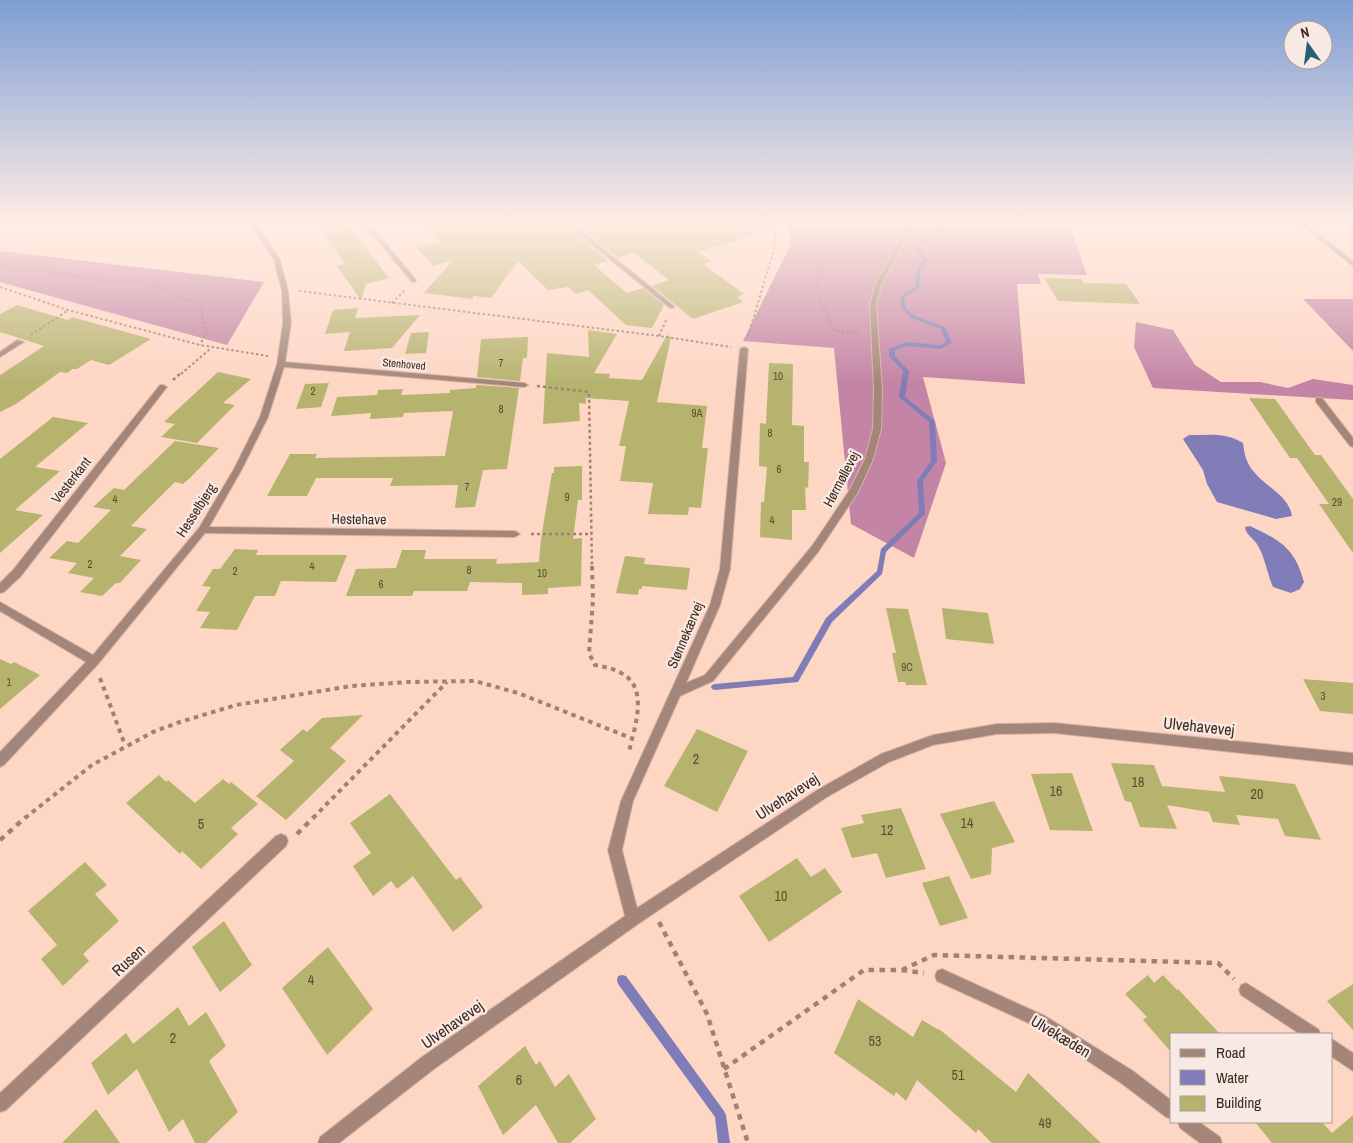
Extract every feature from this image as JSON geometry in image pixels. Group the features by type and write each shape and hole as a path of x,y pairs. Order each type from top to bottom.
{"street":[{"name":"Hesselbjerg","path":"0,760 94,661 202,530 238,469 264,417 281,364 287,323 285,291 281,277"},
{"path":"411,277 414,281"},
{"path":"635,277 672,307"},
{"name":"Hørmøllevej","path":"677,692 709,678 815,549 853,492 869,459 877,429 878,390 873,305 878,285 882,277"},
{"path":"0,355 20,342"},
{"name":"Stønnekærvej","path":"633,919 615,850 627,801 715,605 725,569 744,349"},
{"name":"Stenhoved","path":"281,364 524,385"},
{"name":"Vesterkant","path":"0,589 17,573 163,388"},
{"path":"1319,400 1353,444"},
{"name":"Hestehave","path":"202,530 515,534"},
{"path":"0,606 94,661"},
{"name":"Ulvehavevej","path":"326,1143 428,1063 651,907 823,793 885,758 933,740 997,729 1054,728 1353,759"},
{"name":"Rusen","path":"0,1104 280,841"},
{"name":"Ulvekæden","path":"942,976 1040,1021 1127,1077 1170,1109"},
{"path":"1246,990 1311,1033"},
{"path":"1333,1048 1353,1063"},
{"path":"1187,1123 1214,1143"}],"path":[{"path":"84,277 115,282 139,282 162,288 183,299 200,303 206,333 200,345"},
{"path":"285,291 304,291 659,336 744,349 765,277"},
{"path":"818,277 822,304 834,330 844,333 875,336"},
{"path":"392,303 414,281"},
{"path":"0,288 68,310 211,348 270,356 281,364"},
{"path":"659,336 672,307"},
{"path":"20,342 68,310"},
{"path":"163,388 211,348"},
{"path":"524,385 589,392 593,600 589,653 595,665 625,674 634,686 640,704 631,738 628,759 640,772"},
{"path":"515,534 592,534"},
{"path":"94,661 125,745"},
{"path":"0,840 56,791 125,745 165,727 212,710 291,694 383,681 477,681 522,695 631,738"},
{"path":"280,841 295,836 448,681"},
{"path":"651,907 707,1014 748,1143"},
{"path":"902,970 934,955 1218,964 1246,990"},
{"path":"724,1069 864,970 902,970 942,976"}],"shaded area":[{"path":"0,277 224,277 264,282 227,345 0,282"},
{"path":"774,277 1039,277 1041,284 1017,284 1025,384 923,377 946,463 914,558 851,524 834,348 743,341"},
{"path":"1303,299 1353,299 1353,351"},
{"path":"1136,322 1173,330 1195,365 1221,382 1260,382 1288,388 1313,379 1353,385 1353,400 1153,388 1134,347"}],"water":[{"path":"1189,435 1230,437 1243,443 1246,459 1252,469 1282,497 1292,516 1276,519 1217,502 1207,484 1203,470 1183,439"},
{"path":"1250,526 1278,541 1291,553 1304,582 1300,589 1291,593 1273,587 1260,549 1246,530 1245,527"}],"building":[{"path":"345,277 388,277 366,284 361,300"},
{"path":"438,277 506,277 491,298 473,296 473,299 424,293"},
{"path":"535,277 609,277 627,293 643,288 664,305 652,328 626,325 588,290 576,294 568,287 548,290"},
{"path":"666,277 721,277 744,294 737,297 743,302 693,319 652,286 669,280"},
{"path":"1044,278 1081,279 1084,283 1126,284 1140,304 1058,301"},
{"path":"17,305 68,320 72,317 151,339 109,365 91,360 67,373 60,372 16,404 0,412 0,375 44,346 0,332 0,314"},
{"path":"358,308 355,318 420,315 392,348 344,351 350,332 325,334 333,310"},
{"path":"588,330 617,334 594,373 610,374 609,378 642,380 667,335 671,337 657,402 707,406 702,448 708,448 701,508 689,507 688,515 648,514 653,483 620,481 626,446 619,446 629,401 586,398 586,404 579,403 580,421 543,424 547,353 589,357"},
{"path":"429,332 426,353 405,354 411,333"},
{"path":"528,337 527,358 523,358 520,381 477,377 481,339"},
{"path":"769,363 793,364 792,425 804,426 804,462 809,462 808,488 805,487 806,510 792,510 792,540 760,537 761,502 764,502 767,467 759,466 760,423 766,424"},
{"path":"218,372 251,379 223,403 235,405 197,443 161,437 175,424 164,422"},
{"path":"329,383 321,407 296,409 305,384"},
{"path":"476,385 519,388 507,469 483,470 475,507 455,508 458,485 390,486 393,478 316,478 307,496 267,496 290,454 317,454 315,458 445,456 453,411 404,413 403,417 370,419 371,413 331,416 337,397 377,395 378,390 403,389 401,395 450,393 450,390 476,388"},
{"path":"1249,398 1275,399 1315,455 1321,455 1353,499 1353,553 1319,504 1329,504 1297,458 1290,458"},
{"path":"53,417 88,423 35,467 60,471 15,510 43,515 0,553 0,459"},
{"path":"175,441 219,448 183,484 175,482 131,526 147,529 120,556 141,560 120,583 116,583 102,596 80,592 94,578 68,573 77,563 49,558 67,541 78,543 111,510 93,507 114,488 124,490"},
{"path":"582,466 582,500 578,500 573,539 582,538 581,586 548,588 548,594 522,595 522,583 470,582 467,591 414,591 412,596 346,596 356,569 396,568 402,550 426,550 424,559 497,559 496,564 539,562 541,539 554,467"},
{"path":"235,549 258,550 256,555 347,555 336,582 281,581 275,596 255,596 237,630 200,628 210,612 196,611 211,587 202,586 213,569 220,569"},
{"path":"625,556 645,558 644,564 690,568 687,590 642,586 642,589 639,589 638,595 616,593"},
{"path":"886,608 908,609 927,685 906,685 905,682 898,682 892,653 896,653"},
{"path":"942,608 988,613 994,644 946,639"},
{"path":"0,659 11,664 14,662 40,675 0,709"},
{"path":"1303,679 1353,683 1353,714 1320,711"},
{"path":"363,715 330,748 346,761 286,820 256,796 294,761 280,750 303,729 307,732 322,718"},
{"path":"697,729 748,751 717,812 664,786"},
{"path":"1111,763 1154,765 1162,786 1225,792 1219,776 1295,784 1321,840 1285,836 1278,819 1236,815 1240,825 1213,822 1209,812 1167,805 1177,829 1140,827 1131,802 1125,801"},
{"path":"1072,773 1093,831 1050,830 1031,774"},
{"path":"159,775 166,782 168,780 195,803 223,779 229,784 231,782 258,804 231,828 238,834 201,869 182,851 180,854 126,803"},
{"path":"390,794 456,880 460,877 483,907 453,932 413,876 397,889 391,881 373,896 353,866 371,853 350,823"},
{"path":"994,801 1015,842 992,848 991,874 971,879 940,814"},
{"path":"901,808 926,869 886,878 877,853 852,858 841,828 864,823 861,815"},
{"path":"797,858 811,877 825,868 842,892 769,942 739,896"},
{"path":"85,862 107,885 95,894 119,921 83,954 89,961 63,986 41,959 57,945 28,911"},
{"path":"949,876 968,918 940,926 922,883"},
{"path":"224,921 252,965 220,992 192,947"},
{"path":"328,947 373,1009 327,1055 282,988"},
{"path":"1148,975 1154,983 1163,975 1219,1033 1170,1033 1170,1051 1143,1020 1147,1017 1125,994"},
{"path":"1353,984 1353,1030 1327,1001"},
{"path":"858,999 913,1037 922,1020 939,1029 1016,1092 1028,1073 1101,1143 992,1143 978,1129 976,1133 917,1080 906,1101 896,1092 894,1096 834,1053"},
{"path":"178,1007 189,1026 206,1012 226,1046 209,1061 238,1112 206,1143 195,1143 183,1119 169,1132 137,1069 108,1095 91,1063 126,1033 133,1044"},
{"path":"525,1046 536,1065 540,1061 555,1087 569,1074 596,1119 570,1143 558,1143 536,1105 503,1135 478,1086"},
{"path":"96,1109 120,1143 62,1143"},
{"path":"1353,1115 1353,1143 1272,1143 1256,1123 1323,1123 1332,1133"}],"waterway":[{"path":"715,687 795,680 829,620 880,572 883,551 922,514 920,481 934,461 932,421 902,397 906,371 892,356 892,349 907,344 941,347 949,343 943,328 913,317 904,309 902,297 917,288 918,277"},
{"path":"622,980 720,1115 724,1143"}]}
